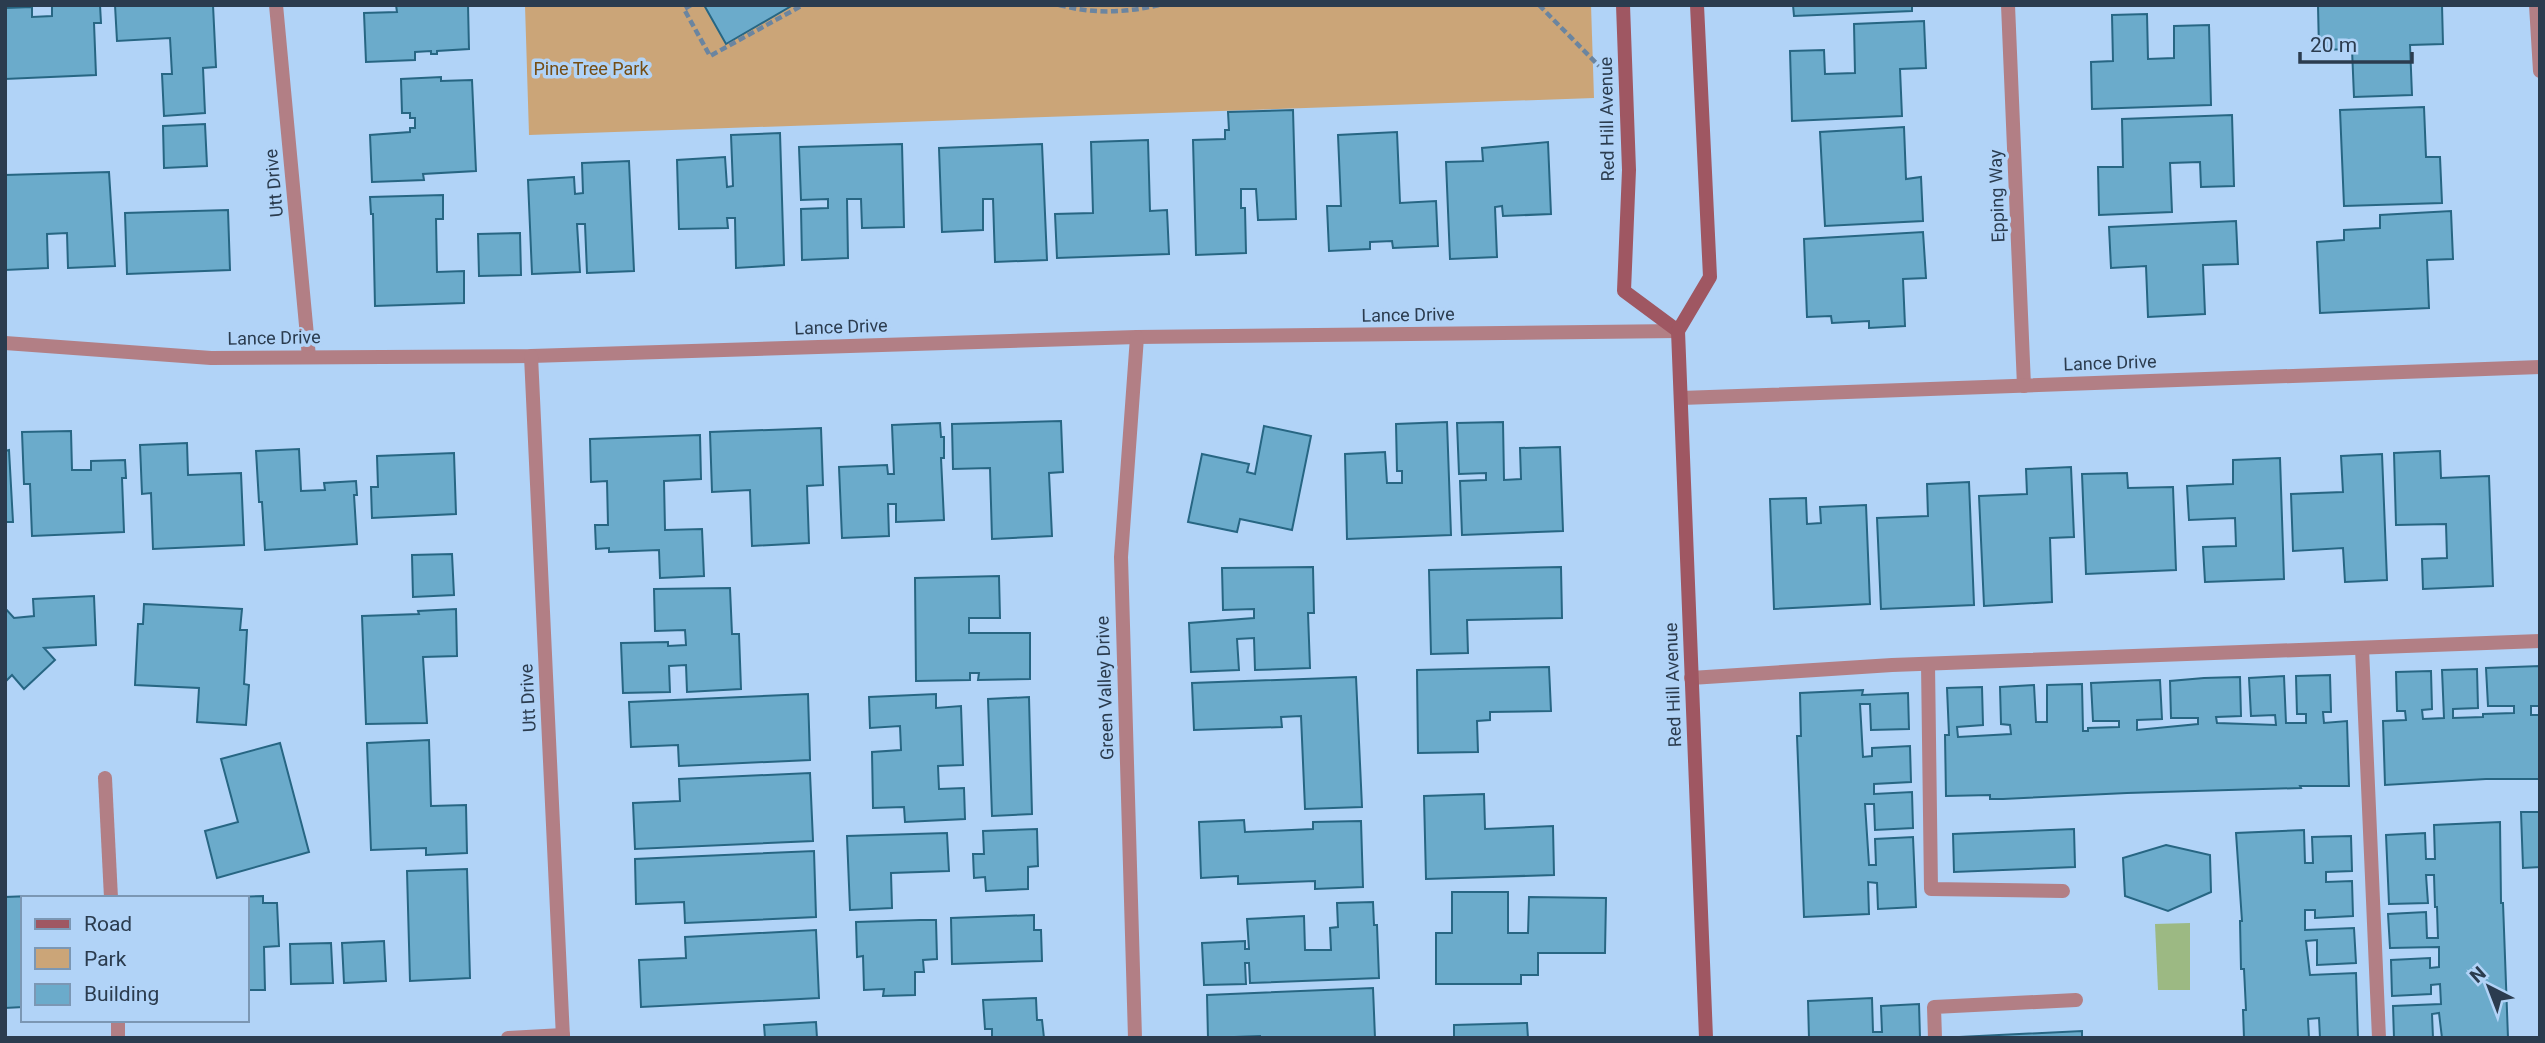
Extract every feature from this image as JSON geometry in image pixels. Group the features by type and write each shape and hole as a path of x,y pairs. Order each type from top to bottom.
{"main road":[{"name":"Red Hill Avenue","path":"1623,5 1629,170 1624,291 1678,331 1706,1038"},
{"path":"1678,331 1710,277 1697,5"}],"street":[{"name":"Utt Drive","path":"276,5 309,357"},
{"name":"Epping Way","path":"2008,5 2024,386"},
{"path":"2536,5 2540,71"},
{"name":"Lance Drive","path":"5,343 211,358 531,356 1138,337 1678,331"},
{"name":"Green Valley Drive","path":"1135,1038 1121,557 1138,337"},
{"name":"Utt Drive","path":"531,356 563,1037"},
{"name":"Lance Drive","path":"1681,398 2540,367"},
{"path":"1691,678 1928,664 2540,641"},
{"path":"2362,648 2379,1038"},
{"path":"1928,664 1931,889 2063,891"},
{"path":"105,778 111,896"},
{"path":"1935,1038 1934,1006 2076,1000"},
{"path":"508,1038 563,1037"}],"path":[{"path":"691,5 684,9 710,57 803,5"},
{"path":"1059,5 1080,11 1108,13 1159,5"},
{"path":"1539,5 1626,94"}],"green space":[{"name":"Pine Tree Park","path":"525,5 1591,5 1594,98 529,135"}],"shaded area":[{"path":"2190,923 2190,990 2158,990 2155,924"}],"building":[{"path":"52,5 100,5 101,23 94,23 96,75 5,79 5,8 32,7 32,17 52,16"},
{"path":"115,5 213,5 216,67 203,68 205,113 164,116 162,74 172,74 170,38 117,41"},
{"path":"396,5 468,5 469,49 437,51 437,54 431,54 431,51 415,52 415,60 366,62 364,13 397,12"},
{"path":"704,5 793,5 726,44"},
{"path":"1793,5 1912,5 1912,11 1794,16"},
{"path":"2442,5 2443,44 2410,45 2412,95 2354,97 2352,49 2319,50 2318,6"},
{"path":"2147,14 2148,59 2174,58 2174,26 2209,25 2211,105 2092,109 2091,62 2113,61 2112,15"},
{"path":"1924,21 1926,68 1900,69 1902,116 1792,121 1790,51 1824,50 1825,74 1855,73 1854,24"},
{"path":"441,77 441,81 472,80 476,171 423,174 424,180 372,182 370,135 410,132 410,128 415,128 415,118 410,118 410,113 402,113 401,79"},
{"path":"2424,107 2426,157 2440,157 2442,203 2344,206 2340,110"},
{"path":"1293,110 1296,219 1258,220 1256,189 1241,189 1241,208 1245,208 1246,253 1196,255 1193,140 1225,139 1225,130 1229,130 1228,112"},
{"path":"2232,115 2234,186 2201,187 2200,162 2170,163 2172,212 2099,215 2098,167 2123,167 2122,119"},
{"path":"205,124 207,166 164,168 163,126"},
{"path":"1904,127 1906,179 1921,177 1923,221 1825,226 1820,132"},
{"path":"1397,132 1400,203 1436,201 1438,246 1393,248 1392,241 1370,242 1370,249 1329,251 1327,206 1341,206 1338,135"},
{"path":"780,133 784,265 736,268 735,218 727,218 728,228 679,229 677,160 725,157 727,187 733,186 731,135"},
{"path":"1148,140 1150,211 1167,210 1169,254 1057,258 1055,214 1093,213 1091,142"},
{"path":"1548,142 1551,214 1503,216 1502,206 1495,207 1497,257 1450,259 1446,162 1483,161 1482,148"},
{"path":"902,144 904,227 862,228 861,199 847,199 848,258 802,260 801,209 828,208 828,199 801,200 799,147"},
{"path":"1042,144 1047,260 995,262 993,199 983,199 983,230 942,232 939,148"},
{"path":"629,161 634,271 587,273 585,224 577,224 580,272 532,274 528,180 574,177 575,194 583,193 582,163"},
{"path":"109,172 115,266 68,268 67,233 47,234 48,268 5,270 5,175"},
{"path":"443,195 443,219 436,219 437,272 464,271 464,303 375,306 373,214 370,197"},
{"path":"228,210 230,270 127,274 125,213"},
{"path":"2451,211 2453,259 2427,260 2429,308 2320,313 2317,242 2344,240 2344,230 2380,228 2380,215"},
{"path":"2236,221 2238,264 2203,265 2205,314 2148,317 2146,266 2111,268 2109,227"},
{"path":"1923,232 1926,278 1903,279 1905,326 1869,328 1869,321 1832,323 1831,316 1807,317 1804,239"},
{"path":"520,233 521,275 479,276 478,234"},
{"path":"1061,421 1063,472 1049,473 1052,536 992,539 990,468 953,469 952,424"},
{"path":"1447,422 1451,535 1347,539 1345,454 1385,452 1387,483 1402,483 1402,471 1397,471 1396,424"},
{"path":"1503,422 1504,480 1521,479 1520,448 1560,447 1563,531 1462,535 1460,481 1486,480 1486,473 1459,474 1457,423"},
{"path":"940,423 941,437 944,437 944,458 941,458 944,520 896,522 896,504 888,504 889,536 842,538 839,467 887,465 888,474 894,474 892,425"},
{"path":"1264,426 1311,436 1292,530 1240,519 1237,532 1188,522 1202,454 1249,464 1247,472 1255,474"},
{"path":"821,428 823,485 807,486 809,543 752,546 750,490 712,492 710,432"},
{"path":"71,431 72,470 91,470 91,461 125,460 126,478 122,478 124,532 32,536 30,484 24,484 22,432"},
{"path":"700,435 701,479 664,481 665,530 702,529 704,576 660,578 659,550 609,552 609,548 596,549 595,525 608,525 607,481 591,482 590,439"},
{"path":"187,443 188,475 241,473 244,545 153,549 151,493 142,494 140,445"},
{"path":"299,449 301,491 325,490 324,483 356,481 357,495 354,495 357,544 265,550 256,451"},
{"path":"9,450 13,522 5,522 5,451"},
{"path":"2440,451 2441,478 2489,476 2493,586 2423,589 2422,559 2447,558 2446,524 2396,525 2394,453"},
{"path":"454,453 456,514 372,518 371,487 378,487 377,456"},
{"path":"2382,454 2387,580 2345,582 2343,548 2293,551 2291,494 2343,492 2341,456"},
{"path":"2280,458 2284,579 2205,582 2203,547 2236,546 2235,518 2189,520 2187,486 2233,484 2233,460"},
{"path":"2071,467 2074,537 2050,538 2052,602 1984,606 1979,496 2027,494 2026,469"},
{"path":"2127,473 2128,488 2173,487 2176,570 2086,574 2082,474"},
{"path":"1969,482 1974,605 1881,609 1877,518 1928,516 1927,484"},
{"path":"1806,498 1807,524 1821,523 1820,507 1866,505 1870,604 1774,609 1770,499"},
{"path":"452,554 454,595 413,597 412,555"},
{"path":"1313,567 1314,613 1308,613 1310,668 1255,670 1254,638 1237,639 1239,670 1191,672 1189,623 1254,618 1254,609 1223,610 1222,568"},
{"path":"1561,567 1562,618 1467,620 1468,653 1431,654 1429,570"},
{"path":"999,576 1000,618 969,618 969,633 1030,633 1030,679 978,680 979,673 970,673 970,680 916,681 915,578"},
{"path":"730,588 732,634 739,634 741,689 687,692 686,665 669,666 670,692 623,693 621,643 668,642 668,646 686,645 685,630 655,631 654,589"},
{"path":"94,596 96,645 44,648 55,660 24,689 12,675 5,682 5,608 14,618 34,616 33,599"},
{"path":"144,604 242,609 240,630 247,630 244,684 249,685 246,725 197,722 199,688 135,685 138,624 143,624"},
{"path":"456,609 457,656 423,657 427,723 366,724 362,616 419,614 418,611"},
{"path":"2540,666 2540,706 2531,706 2531,715 2540,715 2540,779 2385,785 2383,721 2406,720 2405,711 2397,711 2396,672 2431,671 2432,709 2422,710 2423,719 2444,718 2442,670 2477,669 2478,708 2453,709 2453,718 2483,717 2483,714 2514,713 2514,706 2488,706 2486,668"},
{"path":"1549,667 1551,711 1490,712 1490,720 1477,721 1478,752 1418,753 1417,670"},
{"path":"2330,675 2331,712 2323,712 2324,723 2347,721 2349,786 2003,799 1990,799 1990,795 1946,796 1945,735 1949,735 1947,688 1982,687 1983,725 1957,727 1958,737 2011,734 2010,725 2001,724 2000,687 2034,685 2036,722 2047,722 2047,685 2082,684 2083,731 2088,731 2088,728 2119,727 2119,721 2093,721 2091,683 2160,680 2162,719 2137,720 2137,730 2198,724 2198,718 2171,718 2170,681 2204,678 2240,677 2241,716 2216,717 2217,723 2276,725 2275,715 2251,716 2249,678 2284,676 2286,723 2306,723 2306,714 2297,714 2296,676"},
{"path":"1356,677 1362,807 1305,809 1301,716 1281,717 1282,727 1194,730 1192,683"},
{"path":"1863,690 1862,695 1908,693 1909,729 1871,730 1870,704 1860,704 1863,757 1872,756 1872,748 1910,746 1911,782 1874,784 1874,794 1912,792 1913,828 1875,830 1874,804 1865,804 1869,865 1876,865 1875,839 1913,837 1916,907 1878,909 1877,883 1868,882 1869,914 1804,917 1797,736 1801,736 1800,693"},
{"path":"808,694 810,760 679,766 678,745 631,747 629,702"},
{"path":"936,694 936,708 961,706 963,765 938,766 939,789 964,788 965,819 905,822 904,807 873,808 872,752 901,750 900,726 870,728 869,697"},
{"path":"1029,697 1032,814 992,816 988,699"},
{"path":"429,740 431,806 466,805 467,853 426,855 426,848 371,850 367,743"},
{"path":"280,743 309,852 217,878 205,831 238,822 221,759"},
{"path":"810,773 813,841 635,849 633,803 680,801 679,779"},
{"path":"1484,794 1485,829 1553,826 1554,875 1426,879 1424,796"},
{"path":"2521,812 2540,812 2540,867 2523,868"},
{"path":"1244,820 1245,832 1313,829 1313,822 1361,821 1363,887 1315,889 1315,881 1238,884 1238,876 1201,878 1199,822"},
{"path":"2500,822 2508,1038 2442,1038 2439,1013 2432,1014 2433,1038 2394,1038 2393,1006 2441,1004 2440,984 2431,985 2431,994 2392,996 2391,960 2430,958 2430,968 2439,967 2439,947 2390,948 2388,914 2426,912 2427,938 2438,938 2437,907 2434,875 2426,875 2428,903 2389,904 2386,835 2425,833 2426,859 2435,859 2434,825"},
{"path":"1037,829 1038,866 1028,867 1028,889 986,891 985,877 974,878 973,854 984,854 983,831"},
{"path":"2074,829 2075,867 1954,872 1953,834"},
{"path":"2304,830 2305,863 2313,863 2312,837 2351,836 2352,871 2326,872 2326,882 2352,881 2353,916 2315,918 2315,910 2305,910 2305,930 2354,928 2356,963 2317,965 2317,940 2306,941 2310,975 2356,973 2358,1038 2320,1038 2319,1018 2308,1019 2309,1038 2244,1038 2243,1010 2246,1010 2244,969 2241,969 2242,921 2236,833"},
{"path":"947,833 949,871 891,873 892,908 850,910 847,836"},
{"path":"2166,845 2210,855 2211,892 2168,911 2125,896 2123,858"},
{"path":"814,851 816,917 685,923 684,902 636,904 635,859"},
{"path":"467,869 470,978 410,981 407,871"},
{"path":"1452,892 1508,892 1508,933 1528,933 1529,897 1606,898 1605,953 1538,953 1538,975 1521,975 1521,984 1436,984 1436,933 1452,933"},
{"path":"21,896 21,1007 5,1008 5,897"},
{"path":"263,896 263,903 277,903 279,946 264,947 265,990 248,990 248,897"},
{"path":"1373,902 1374,925 1377,925 1379,978 1250,983 1249,963 1245,963 1246,984 1204,985 1202,943 1245,941 1245,949 1249,949 1247,919 1304,916 1305,950 1331,950 1330,928 1338,927 1337,903"},
{"path":"1034,915 1034,930 1041,930 1042,961 952,964 951,918"},
{"path":"936,920 937,959 923,960 924,972 915,972 915,995 883,996 884,989 864,990 863,956 857,957 856,922"},
{"path":"816,930 819,998 641,1007 639,960 686,958 685,937"},
{"path":"384,941 386,981 344,983 342,943"},
{"path":"331,943 333,983 291,984 290,944"},
{"path":"1373,988 1375,1038 1208,1038 1207,995"},
{"path":"1036,998 1037,1020 1042,1020 1044,1038 992,1037 992,1029 985,1029 983,1000"},
{"path":"1872,998 1873,1032 1882,1032 1881,1006 1919,1004 1920,1038 1809,1038 1808,1001"},
{"path":"816,1022 817,1038 765,1038 764,1025"},
{"path":"1527,1023 1528,1038 1454,1038 1454,1025"},
{"path":"2082,1031 2082,1038 1960,1038 1960,1037"}]}
